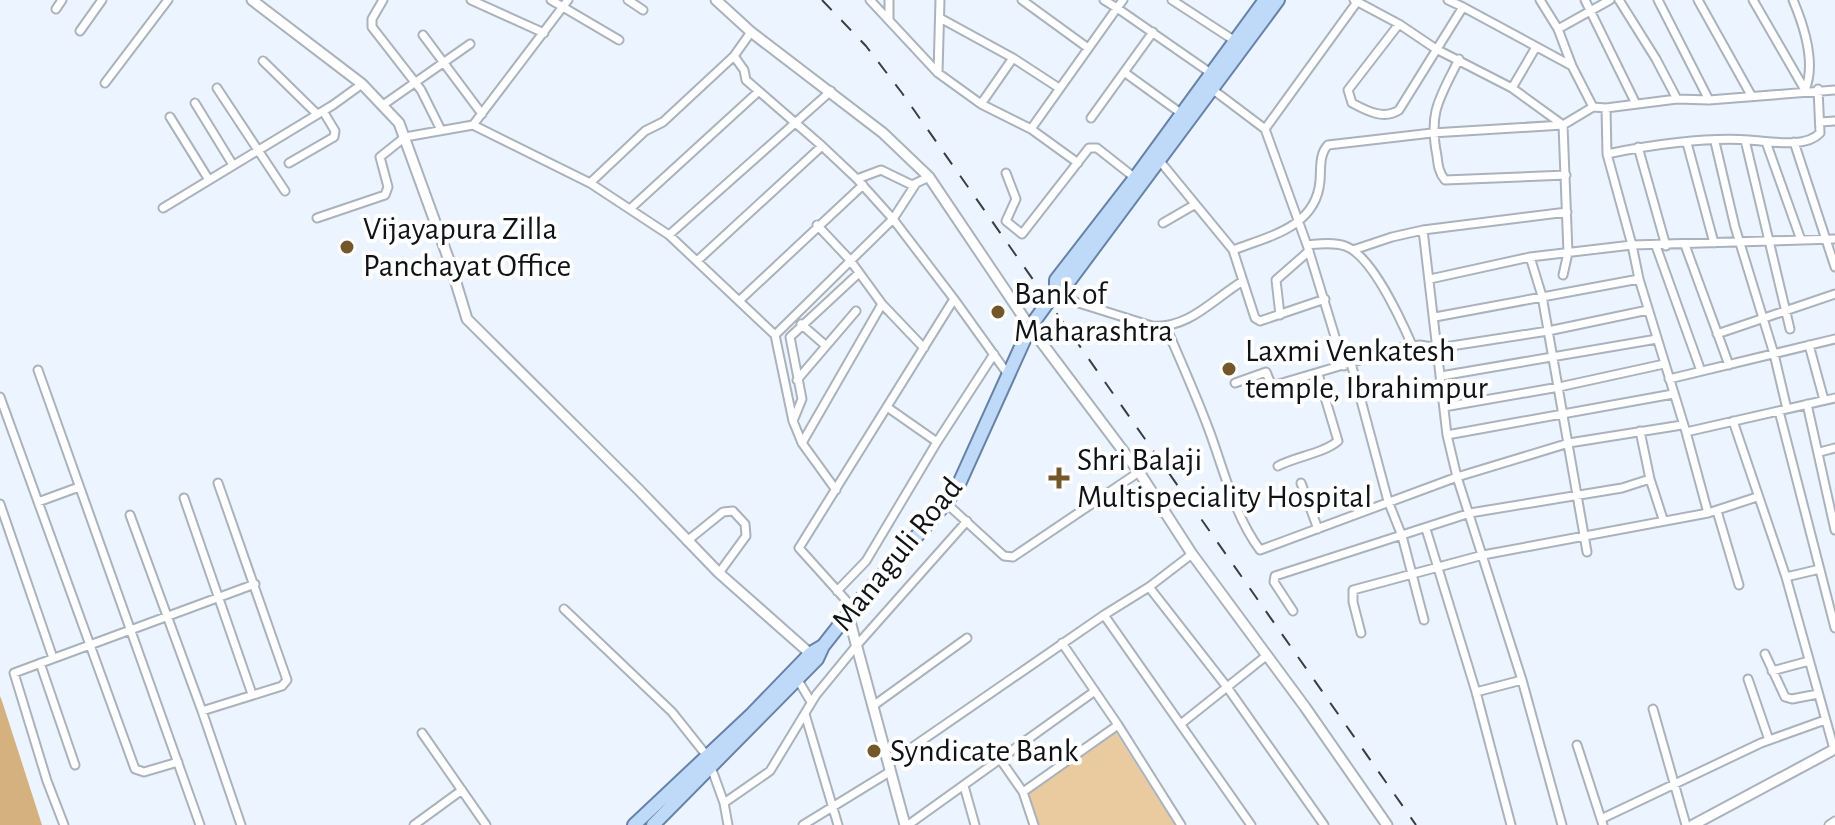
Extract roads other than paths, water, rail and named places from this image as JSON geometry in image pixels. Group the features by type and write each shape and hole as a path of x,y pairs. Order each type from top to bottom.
{"main road":[{"name":"Managuli Road","path":"653,825 752,714 814,656 946,503 958,486 1030,327 1054,293 1056,280 1265,0"},
{"name":"Managuli Road","path":"1054,293 1064,288 1278,0"},
{"name":"Managuli Road","path":"634,825 798,680 814,656"}],"street":[{"path":"56,9 62,0"},
{"path":"80,31 102,0"},
{"path":"105,83 168,0"},
{"path":"252,0 362,84 399,123 467,319 719,573 814,656"},
{"path":"383,0 372,19 372,27 416,82 441,130"},
{"path":"471,0 544,33"},
{"path":"551,0 565,3 619,40"},
{"path":"628,0 643,10"},
{"path":"716,0 751,32 883,133 929,177 1030,327 1139,472 1192,554 1387,825"},
{"path":"870,0 938,73 981,104 1031,129 1078,163"},
{"path":"889,0 889,19"},
{"path":"938,73 940,0"},
{"path":"1022,0 1088,48"},
{"path":"1104,0 1212,74"},
{"path":"1031,129 1123,0"},
{"path":"1448,0 1572,66"},
{"path":"1540,0 1558,29 1593,107"},
{"path":"1585,0 1636,104"},
{"path":"1558,29 1610,0"},
{"path":"1619,0 1677,99"},
{"path":"1658,0 1709,100"},
{"path":"1698,0 1751,95"},
{"path":"1753,0 1805,90"},
{"path":"1793,0 1803,26 1810,73 1805,90"},
{"path":"1265,129 1356,1 1399,24 1436,49 1512,88 1563,125"},
{"path":"1178,2 1235,41"},
{"path":"473,125 565,3"},
{"path":"1399,24 1348,90 1352,103 1373,114 1397,113 1463,7"},
{"path":"940,18 1013,58 1059,88"},
{"path":"590,183 645,131 663,122 734,56 751,32"},
{"path":"1091,118 1153,32"},
{"path":"423,35 482,114"},
{"path":"383,105 470,44"},
{"path":"1512,88 1536,47"},
{"path":"734,56 744,70 746,80 822,146 893,219 1007,373"},
{"path":"981,104 1013,58"},
{"path":"1459,59 1433,113 1432,133 1440,175 1445,180 1566,175"},
{"path":"263,61 320,112 335,131 334,137 289,163"},
{"path":"1124,72 1182,114"},
{"path":"163,208 362,84"},
{"path":"217,88 285,191"},
{"path":"1212,89 1265,129 1348,365 1388,501 1402,536 1424,620"},
{"path":"1607,154 1638,147 1687,143 1745,140 1794,142 1817,137 1820,133 1818,89"},
{"path":"1233,250 1300,223 1319,193 1322,152 1328,145 1432,133 1563,125 1593,107 1835,90"},
{"path":"669,235 831,91"},
{"path":"631,208 758,92"},
{"path":"195,103 233,165"},
{"path":"1606,108 1607,154 1639,279 1708,513"},
{"path":"170,117 209,180"},
{"path":"1820,122 1835,121"},
{"path":"317,218 385,195 388,187 380,157 405,137 473,125 590,183 669,235 775,335 793,421 802,443 836,490"},
{"path":"1563,125 1568,253 1563,275"},
{"path":"1745,140 1790,329"},
{"path":"1715,142 1740,242 1774,354 1783,410 1820,569 1831,597 1835,628"},
{"path":"1766,142 1801,240"},
{"path":"1794,142 1831,239 1835,267"},
{"path":"1687,143 1714,243"},
{"path":"697,261 822,146"},
{"path":"1006,173 1016,199 1006,221 1022,234 1089,148 1093,147 1135,178"},
{"path":"1638,147 1666,246"},
{"path":"1159,160 1233,250 1255,318 1262,321 1325,299"},
{"path":"740,300 860,182 881,170 915,185"},
{"path":"775,335 852,263 893,219 915,185 929,177"},
{"path":"1163,223 1194,205"},
{"path":"1353,250 1423,230 1567,212"},
{"path":"817,225 852,263 882,304 924,348"},
{"path":"1423,230 1447,435 1457,477 1522,680 1562,825"},
{"path":"1430,279 1530,257 1632,245 1831,239"},
{"path":"1280,315 1276,280 1308,248 1343,245 1361,256 1385,290 1412,345"},
{"path":"1685,245 1729,365"},
{"path":"1656,246 1701,371"},
{"path":"1530,257 1542,296 1587,552"},
{"path":"793,421 801,402 790,339 801,324 859,273"},
{"path":"1435,317 1639,279"},
{"path":"1054,293 1152,326 1166,327 1201,313 1218,296 1243,281"},
{"path":"1717,334 1835,294"},
{"path":"954,299 799,548 837,591 850,611 906,825 1095,691"},
{"path":"802,443 882,304"},
{"path":"1235,383 1266,372 1272,386 1412,345 1438,348 1548,331 1648,310"},
{"path":"797,380 856,311"},
{"path":"801,324 825,345"},
{"path":"1166,327 1222,470 1258,548 1267,549 1388,501 1569,443 1640,431 1733,421 1835,398"},
{"path":"1441,376 1657,339"},
{"path":"1669,379 1835,339"},
{"path":"1809,345 1824,400"},
{"path":"837,591 866,561 994,354"},
{"path":"1444,407 1559,387 1664,364"},
{"path":"38,370 200,825"},
{"path":"1278,466 1338,441 1318,374"},
{"path":"1447,435 1673,394"},
{"path":"0,397 5,423 38,502 135,769 144,772 178,762"},
{"path":"1807,404 1832,504 1835,530"},
{"path":"887,407 937,442"},
{"path":"1693,825 1835,749 1786,577 1733,421"},
{"path":"1640,431 1650,479 1663,519"},
{"path":"1820,452 1835,448"},
{"path":"946,503 1004,556 1013,557 1139,472"},
{"path":"1293,611 1273,580 1275,576 1470,513 1622,488 1650,479"},
{"path":"202,711 282,686 287,680 218,483"},
{"path":"1301,483 1318,529"},
{"path":"38,502 79,487"},
{"path":"1361,633 1353,590 1483,555 1708,513 1757,497"},
{"path":"184,498 252,694"},
{"path":"0,504 53,658"},
{"path":"687,541 723,512 733,511 745,524 746,536 719,573"},
{"path":"1717,511 1739,585"},
{"path":"130,515 241,825"},
{"path":"724,803 770,771 811,702 967,521"},
{"path":"1426,529 1476,692 1511,825"},
{"path":"803,825 834,807 1192,554"},
{"path":"1786,577 1820,569"},
{"path":"64,825 13,676 16,671 255,584"},
{"path":"1149,587 1227,687 1324,825"},
{"path":"564,609 672,712 710,760 728,825"},
{"path":"1104,615 1251,825"},
{"path":"873,706 967,638"},
{"path":"1062,643 1181,825"},
{"path":"1765,654 1782,694 1788,698 1818,694"},
{"path":"1182,723 1266,656"},
{"path":"1772,671 1809,661"},
{"path":"40,663 75,765"},
{"path":"1748,679 1769,740"},
{"path":"798,680 811,702"},
{"path":"1476,692 1522,680"},
{"path":"1653,709 1686,825"},
{"path":"805,714 838,825"},
{"path":"1577,745 1602,822 1769,740 1825,720"},
{"path":"1023,792 1118,725"},
{"path":"422,733 482,824"},
{"path":"1000,759 1023,792 1034,825"},
{"path":"964,786 975,825"},
{"path":"414,825 462,790"},
{"path":"1829,825 1835,821"}],"railway":[{"path":"822,0 866,46 902,93 1416,825"}],"place":[{"name":"Vijayapura Zilla Panchayat Office","path":"347,247"},
{"name":"Bank of Maharashtra","path":"998,312"},
{"name":"Laxmi Venkatesh temple, Ibrahimpur","path":"1229,369"},
{"name":"Shri Balaji Multispeciality Hospital","path":"1059,478"},
{"name":"Syndicate Bank","path":"874,751"}]}
